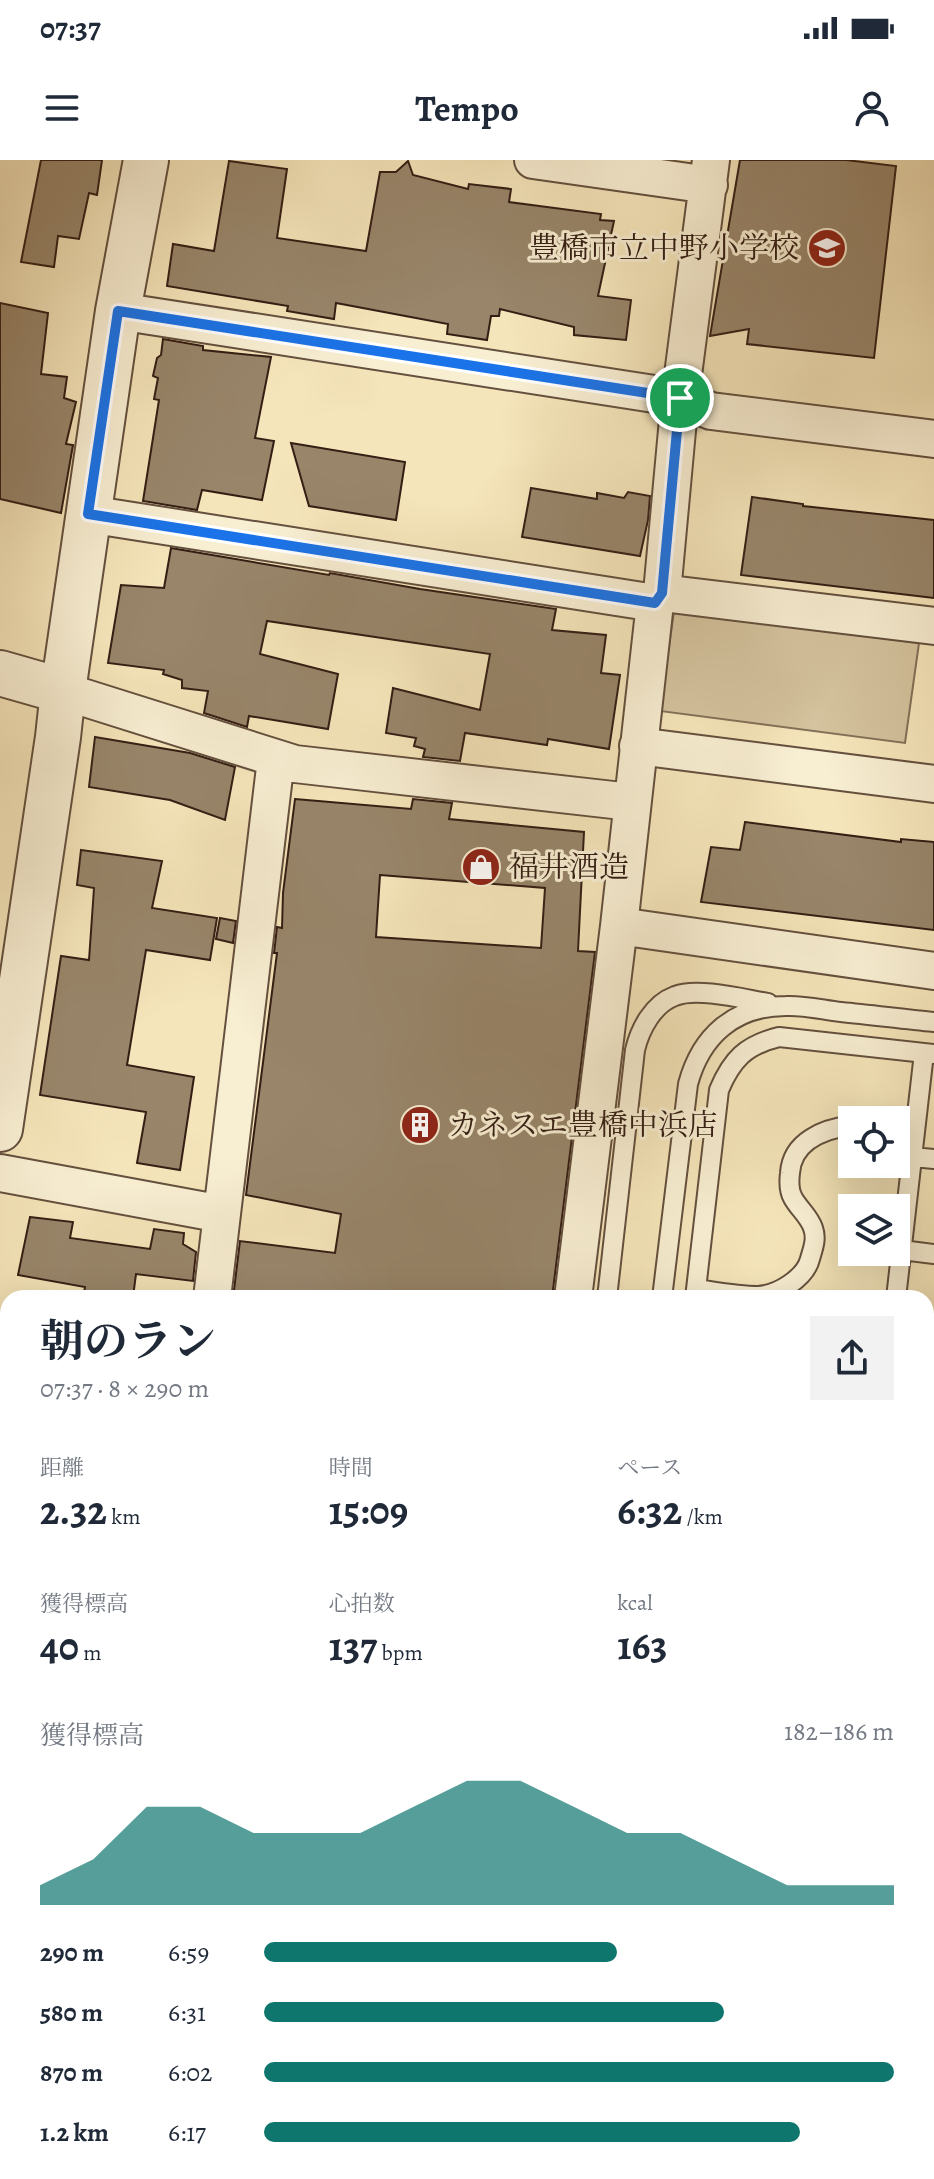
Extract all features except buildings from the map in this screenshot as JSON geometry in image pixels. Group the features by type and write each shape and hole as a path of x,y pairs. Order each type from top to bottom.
{"street":[{"path":"0,1129 118,311 146,160"},
{"path":"533,160 710,172 680,398 574,1290"},
{"path":"118,311 680,398 711,411 934,439"},
{"path":"88,514 658,598 934,626"},
{"path":"0,673 295,764 631,802"},
{"path":"638,746 934,784"},
{"path":"213,1290 276,759"},
{"path":"619,926 934,971"},
{"path":"0,1173 222,1214"}],"lane":[{"path":"608,1290 635,1050 648,1019 674,996 689,993 934,1022"},
{"path":"663,1290 684,1112 694,1065 713,1035 727,1023 753,1010 787,1005"},
{"path":"696,1290 719,1090 731,1064 763,1041 779,1037 929,1054 915,1133 909,1194"},
{"path":"777,1290 797,1279 808,1267 815,1242 814,1229 805,1211 792,1197 790,1169 800,1146 814,1136 838,1128"},
{"path":"910,1132 915,1133"},
{"path":"913,1157 934,1159"},
{"path":"910,1251 934,1254"},
{"path":"897,1290 900,1266"}],"shaded area":[{"path":"674,611 919,643 905,743 660,711"}],"place":[{"name":"豊橋市立中野小学校","path":"827,248"},
{"name":"福井酒造","path":"481,867"},
{"name":"カネスエ豊橋中浜店","path":"420,1125"}],"route":[{"path":"118,311 680,398 662,593 655,603 88,514 118,311"}]}
